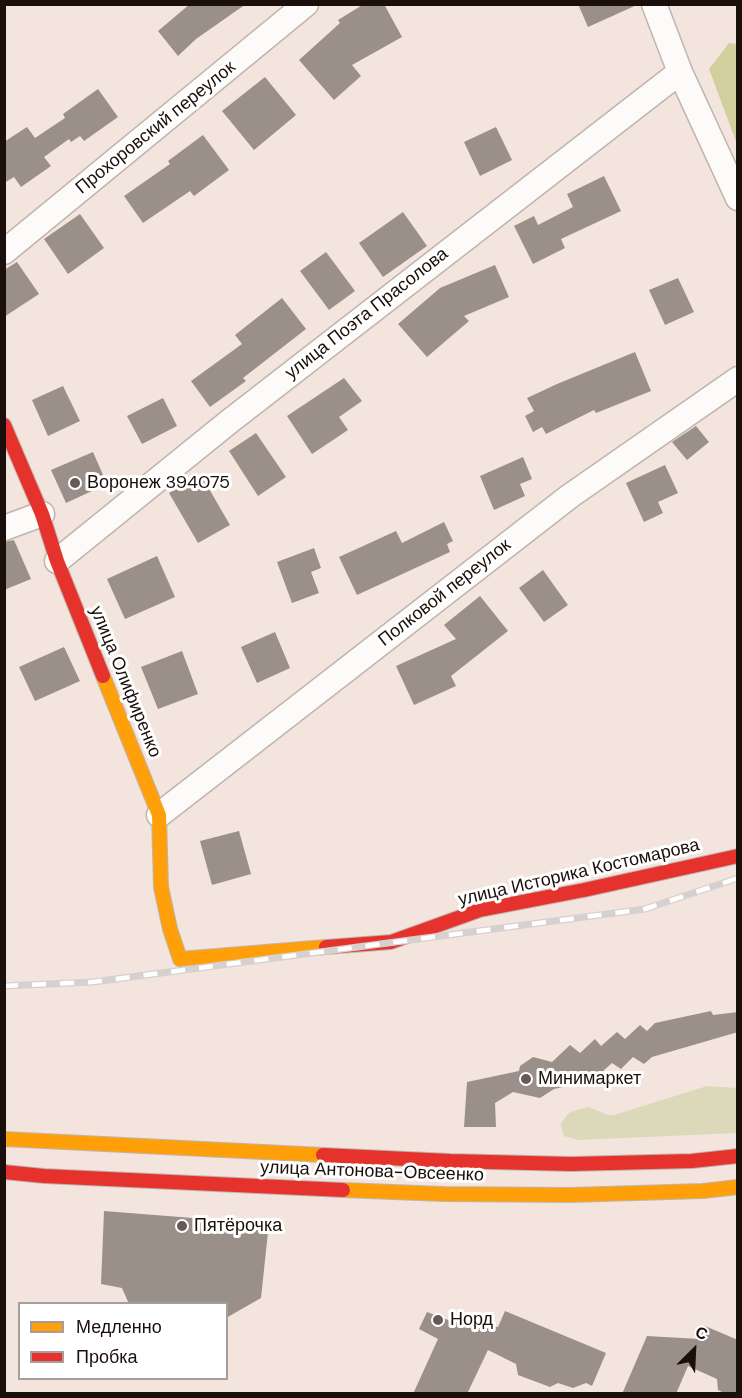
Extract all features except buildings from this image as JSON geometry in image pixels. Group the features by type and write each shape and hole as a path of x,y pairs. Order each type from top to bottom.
{"main road":[{"name":"улица Олифиренко","path":"4,426 42,514 57,561 159,815 161,887 180,959"},
{"name":"улица Историка Костомарова","path":"180,959 391,942 480,910 738,856"},
{"name":"улица Антонова-Овсеенко","path":"4,1139 450,1161 571,1164 692,1161 738,1156"},
{"name":"улица Антонова-Овсеенко","path":"4,1172 67,1177 443,1194 570,1196 703,1191 738,1187"}],"street":[{"name":"Прохоровский переулок","path":"4,252 306,4"},
{"path":"654,4 680,72 738,198"},
{"name":"улица Поэта Прасолова","path":"57,561 230,421 680,72"},
{"name":"Полковой переулок","path":"159,815 570,496 738,379"},
{"path":"4,528 42,514"}],"shaded area":[{"path":"729,43 737,44 737,144 709,69"},
{"path":"707,1086 737,1088 737,1133 578,1140 564,1136 562,1130 561,1123 569,1113 580,1109 588,1107 614,1115"}],"railway":[{"path":"4,986 93,982 645,909 738,878"}],"traffic: slow":[{"path":"103,676 159,815 161,887 170,929 180,959 326,947"},
{"path":"4,1139 323,1155"},
{"path":"343,1190 570,1195 703,1191 738,1187"}],"traffic: jam":[{"path":"4,425 42,514 57,561 103,676"},
{"path":"326,947 391,942 480,910 738,856"},
{"path":"323,1155 571,1164 692,1161 738,1156"},
{"path":"4,1172 44,1176 343,1190"}],"place":[{"name":"Воронеж 394075","path":"75,483"},
{"name":"Минимаркет","path":"526,1079"},
{"name":"Пятёрочка","path":"182,1226"},
{"name":"Норд","path":"438,1320"}]}
